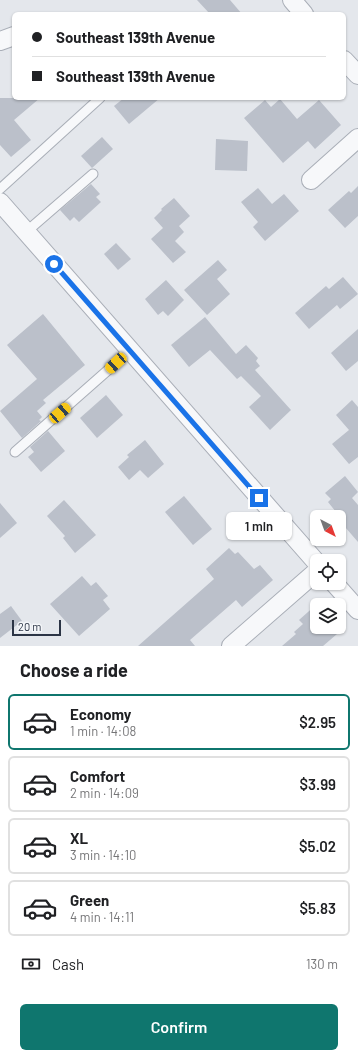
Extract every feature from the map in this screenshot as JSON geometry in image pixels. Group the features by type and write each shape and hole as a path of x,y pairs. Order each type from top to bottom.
{"street":[{"path":"292,0 302,12"},
{"path":"0,42 12,37"},
{"path":"346,62 358,76"},
{"path":"311,180 358,138"},
{"path":"0,202 310,555"},
{"path":"231,646 310,577"},
{"path":"340,590 358,610"}],"lane":[{"path":"0,189 98,100"},
{"path":"26,232 93,174"},
{"path":"15,452 116,363 129,349"}],"building":[{"path":"197,0 230,0 240,12 208,12"},
{"path":"0,98 12,98 12,100 38,100 14,120 31,140 11,157 0,145"},
{"path":"122,100 158,100 129,124 114,106"},
{"path":"265,100 271,107 281,100 297,119 319,100 341,125 315,149 308,141 283,163 244,118"},
{"path":"102,137 113,149 92,168 81,156"},
{"path":"216,139 248,141 247,171 215,170"},
{"path":"91,184 100,194 96,197 101,202 79,222 74,217 70,221 60,210"},
{"path":"358,186 358,216 345,228 328,210 349,191 351,193"},
{"path":"258,188 272,204 284,194 299,211 265,241 253,227 258,222 241,202"},
{"path":"174,198 190,216 179,226 184,232 175,241 186,252 173,263 151,239 163,228 154,218 162,210 161,209"},
{"path":"116,243 131,259 118,270 104,254"},
{"path":"218,260 227,270 217,279 230,294 207,315 184,290"},
{"path":"343,277 358,294 340,309 337,305 309,329 295,313 326,286 329,289"},
{"path":"166,280 184,300 168,316 163,311 158,315 145,299"},
{"path":"43,314 85,365 43,400 46,403 37,411 42,417 39,420 41,421 22,438 0,411 37,379 7,345"},
{"path":"205,317 236,354 246,345 258,358 256,361 260,366 255,370 291,410 270,430 249,407 261,396 241,376 237,379 210,350 189,367 171,345"},
{"path":"358,329 358,361 346,371 331,353"},
{"path":"106,395 123,415 97,438 80,418"},
{"path":"352,400 358,407 358,457 349,464 332,444 349,430 336,415"},
{"path":"48,431 65,451 41,472 28,457 34,452 30,447"},
{"path":"145,440 164,464 148,478 140,470 129,480 118,467 129,457 127,455"},
{"path":"345,476 358,492 352,498 358,505 358,542 346,528 346,510 334,510 328,502 331,499 325,493"},
{"path":"184,496 212,529 193,545 165,512"},
{"path":"64,500 96,535 75,553 63,538 65,536 47,516"},
{"path":"0,503 17,523 0,538"},
{"path":"229,548 235,554 238,552 254,569 260,565 273,580 242,607 236,600 190,640 195,646 138,646 214,579 206,569"},
{"path":"82,576 91,586 96,582 108,596 103,600 110,609 79,636 50,604"},
{"path":"11,606 22,621 0,638 0,614"},
{"path":"310,610 310,634 337,634 323,646 282,646 296,634 294,632 303,624 299,620"}],"route":[{"path":"54,264 259,498"}]}
